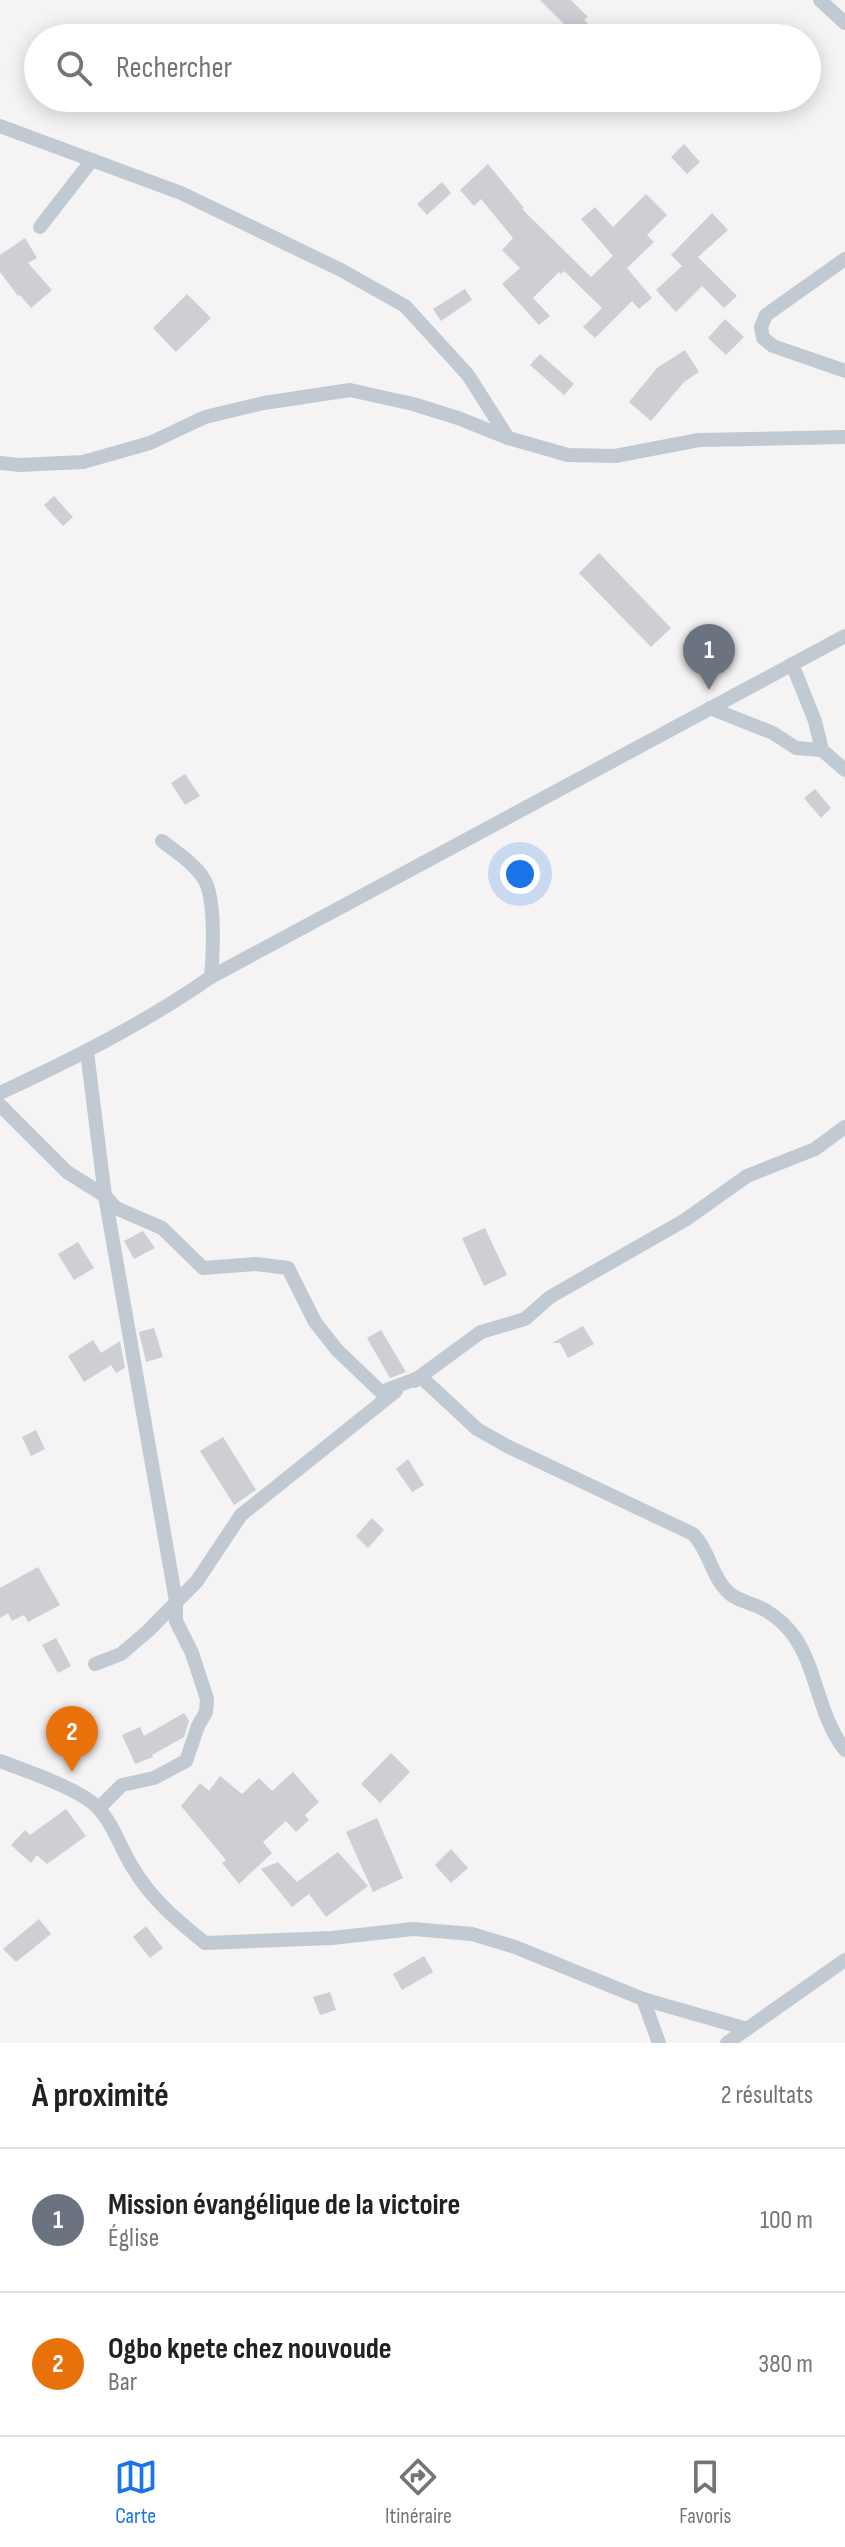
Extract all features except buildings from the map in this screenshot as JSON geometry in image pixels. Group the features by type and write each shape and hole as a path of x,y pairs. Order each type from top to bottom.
{"street":[{"path":"820,0 845,23"},
{"path":"0,126 181,193 341,270 405,306 468,375 508,438"},
{"path":"40,227 92,160"},
{"path":"845,259 766,315 761,327 763,338 773,346 845,371"},
{"path":"0,463 83,462 150,443 205,417 264,403 350,390 413,404 508,438 568,455 615,456 699,440 845,437"},
{"path":"421,1377 381,1392 337,1350 315,1322 288,1268 256,1264 203,1268 162,1228 116,1208 105,1196 67,1172 1,1094 87,1052 211,977 845,636"},
{"path":"792,664 815,721 822,750 845,770"},
{"path":"710,708 773,733 796,748 822,750"},
{"path":"162,841 205,880 214,936 211,977"},
{"path":"87,1052 105,1196 176,1601 176,1621 192,1653 207,1699 206,1712 186,1761 154,1778 122,1785 99,1808"},
{"path":"95,1664 121,1654 148,1631 197,1581 241,1515 387,1396 421,1377 481,1332 525,1319 550,1297 685,1220 747,1176 815,1149 845,1127"},
{"path":"421,1377 477,1429 693,1534 704,1545 719,1583 730,1594 765,1610 786,1626 798,1642 834,1736 845,1750"},
{"path":"0,1761 36,1774 99,1808 134,1871 167,1912 205,1943 332,1938 413,1929 472,1934 515,1947 643,1999 747,2029"},
{"path":"727,2043 845,1960"},
{"path":"643,1999 659,2043"}],"place":[{"name":"Mission évangélique de la victoire","path":"709,690"},
{"name":"Ogbo kpete chez nouvoude","path":"72,1772"}]}
